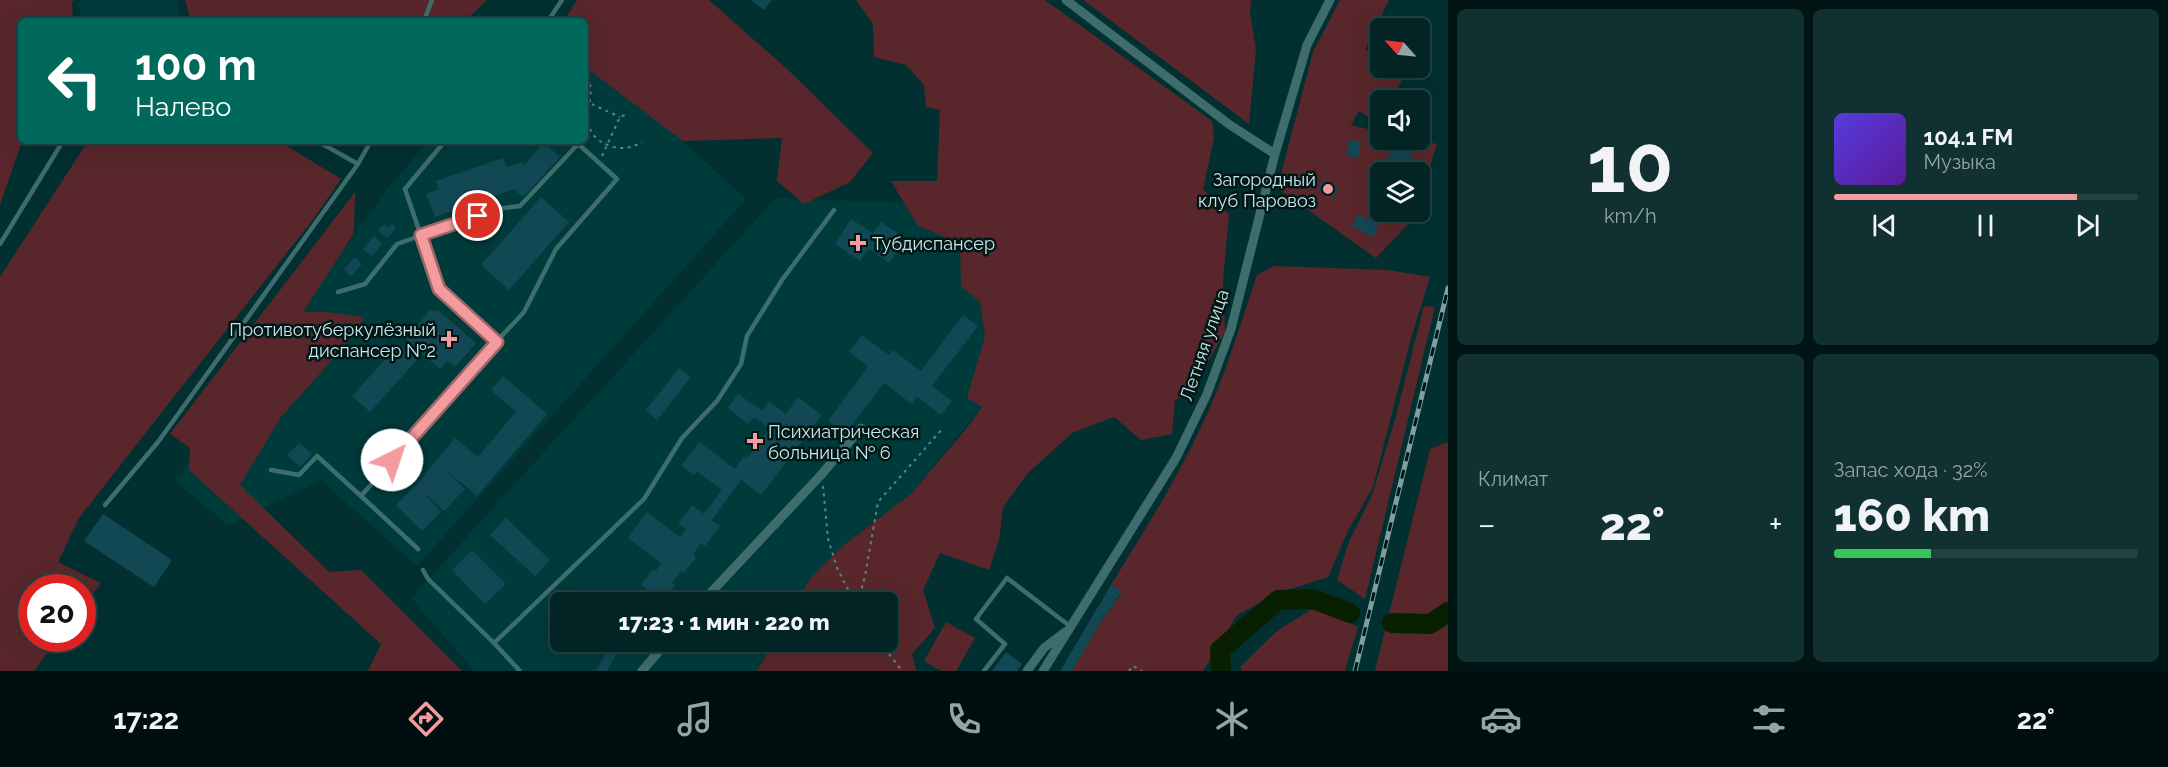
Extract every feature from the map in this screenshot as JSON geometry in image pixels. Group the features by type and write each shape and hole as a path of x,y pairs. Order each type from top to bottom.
{"street":[{"path":"1066,0 1230,125 1275,154"},
{"name":"Летняя улица","path":"1043,671 1176,458 1207,394 1231,328 1275,154 1307,45 1330,0"},
{"path":"711,592 821,475 861,428"},
{"path":"1028,671 1044,648 1071,627"},
{"path":"642,671 658,652"}],"lane":[{"path":"425,18 432,0"},
{"path":"550,18 562,0"},
{"path":"0,244 61,144"},
{"path":"322,144 358,164"},
{"path":"105,505 158,442 358,164 369,144"},
{"path":"442,144 405,189 439,289 497,342"},
{"path":"338,292 365,284 397,244 497,209 520,206 575,144"},
{"path":"361,496 524,312 556,249 617,178 579,144"},
{"path":"494,643 644,498 682,438 717,401 741,364 747,336 783,280 834,210"},
{"path":"271,470 299,475 317,456 418,549"},
{"path":"423,570 428,579 520,671"},
{"path":"984,671 1005,644 976,619 1007,578 1071,627"}],"path":[{"path":"588,78 591,85 588,97"},
{"path":"588,101 620,117"},
{"path":"599,162 620,117 625,115"},
{"path":"588,118 591,128 607,145 622,148 633,147 642,142"},
{"path":"860,592 865,576 878,502 943,428"},
{"path":"821,475 826,504 828,539 837,568 850,592"},
{"path":"888,652 902,671"},
{"path":"1129,671 1133,666 1143,671"}],"shaded area":[{"path":"0,0 74,0 72,2 73,18 18,18 18,144 21,144 0,205"},
{"path":"82,0 177,0 180,18 81,18 79,5"},
{"path":"185,0 487,0 468,18 190,18"},
{"path":"577,0 709,0 787,69 873,153 850,182 804,204 777,181 782,138 683,141 592,72 588,67 588,18 566,18"},
{"path":"856,0 1045,0 1212,121 1214,138 1203,189 1229,215 1223,280 1225,332 1191,391 1175,400 1172,434 1141,440 1114,417 1072,433 1027,474 1003,507 999,540 989,570 940,553 923,590 935,628 912,654 916,671 757,671 767,652 898,652 898,592 802,592 809,580 844,545 911,494 982,407 967,398 985,336 980,302 961,286 960,243 918,226 891,181 937,181 940,110 926,107 924,85 906,65 874,57 873,24"},
{"path":"1083,0 1251,0 1250,13 1256,50 1249,124"},
{"path":"1340,0 1389,0 1380,18 1370,18 1370,40 1365,50 1370,51 1370,78 1402,78 1398,90 1370,90 1370,118 1359,111 1351,125 1370,130 1370,150 1430,150 1430,143 1437,144 1430,166 1430,162 1370,162 1370,222 1410,222 1376,258 1277,188 1283,175 1281,174 1313,52"},
{"name":"Противотуберкулёзный диспансер №2","path":"588,55 746,199 417,566 321,480 228,525 175,481 389,187 425,144 588,144"},
{"path":"86,144 284,144 341,179 314,218 79,518 58,562 83,574 18,574 18,652 48,652 34,671 0,671 0,277"},
{"path":"355,192 354,233 303,312 326,312 365,317 347,343 281,417 240,485 329,572 361,570 462,671 368,671 381,644 189,470 190,448 170,434"},
{"name":"Психиатрическая больница № 6","path":"776,198 933,204 1077,334 982,407 911,494 844,545 809,580 802,592 550,592 550,652 767,652 757,671 474,671 411,598"},
{"path":"1274,266 1388,270 1430,277 1411,338 1373,487 1348,531 1328,577 1278,593 1237,615 1203,671 1072,671 1098,626 1122,592 1111,585 1170,487 1202,425 1225,370 1257,275"},
{"path":"1424,306 1435,307 1365,599 1337,580 1348,544 1372,495 1396,416"},
{"path":"1448,442 1448,671 1375,671 1430,449"},
{"path":"96,581 101,583 96,590"},
{"path":"1315,607 1358,627 1345,671 1242,671 1240,667 1277,631"},
{"path":"946,622 975,638 956,671 941,671 924,661"}],"building":[{"path":"751,0 772,0 764,10"},
{"path":"1349,140 1361,142 1358,158 1346,155"},
{"path":"542,144 546,144 560,157 523,197 514,189 435,217 426,194 439,189 436,181 503,158 507,167 521,162 524,165"},
{"path":"1391,150 1403,150 1413,154 1409,162 1395,162 1388,159"},
{"name":"Загородный клуб Паровоз","path":"1324,180 1339,187 1333,198 1318,190"},
{"path":"541,197 569,222 509,290 481,265"},
{"path":"1358,214 1379,225 1373,237 1352,226"},
{"path":"851,219 873,233 881,222 906,239 889,263 869,249 860,261 835,244"},
{"path":"384,224 388,228 392,224 396,228 387,238 378,230"},
{"path":"374,236 382,244 372,256 363,249"},
{"path":"355,257 362,264 351,276 344,269"},
{"path":"430,310 439,311 476,343 455,367 447,361 440,369 406,339"},
{"path":"963,315 978,326 932,386 952,401 941,415 917,397 912,404 884,383 845,434 828,421 868,367 849,352 862,335 889,355 893,350 921,371"},
{"path":"399,344 417,360 370,412 352,396"},
{"path":"679,368 691,377 657,420 646,410"},
{"path":"503,376 547,414 477,496 445,469 465,489 444,511 422,491 441,512 422,531 396,505 455,438 478,457 516,412 491,390"},
{"path":"738,394 762,411 769,401 786,414 798,397 822,415 761,495 741,480 712,520 720,526 705,546 701,543 693,554 696,557 684,573 681,571 672,583 675,585 670,592 650,592 641,585 653,569 656,571 661,563 628,538 647,512 680,537 686,529 678,523 692,505 704,514 722,490 697,471 694,475 681,466 699,442 735,469 770,429 754,417 748,424 728,408"},
{"path":"299,443 312,454 300,467 287,455"},
{"path":"103,514 172,560 154,587 84,541"},
{"path":"506,518 550,560 535,576 490,535"},
{"path":"472,550 506,584 485,604 452,570"},
{"path":"1111,585 1122,591 1098,626 1072,671 1060,671"},
{"path":"604,652 618,652 607,671 596,671 606,653"},
{"path":"1006,652 1022,664 1017,671 992,671"}],"waterway":[{"path":"1221,671 1220,650 1278,600 1313,599 1350,613"},
{"path":"1392,623 1430,624 1448,612"}],"railway":[{"path":"1355,671 1448,288"}],"place":[{"name":"Загородный клуб Паровоз","path":"1328,189"},
{"name":"Тубдиспансер","path":"858,243"},
{"name":"Противотуберкулёзный диспансер №2","path":"449,339"},
{"name":"Психиатрическая больница № 6","path":"755,441"}],"route":[{"path":"392,460 497,342 439,289 421,235 478,216"}]}
